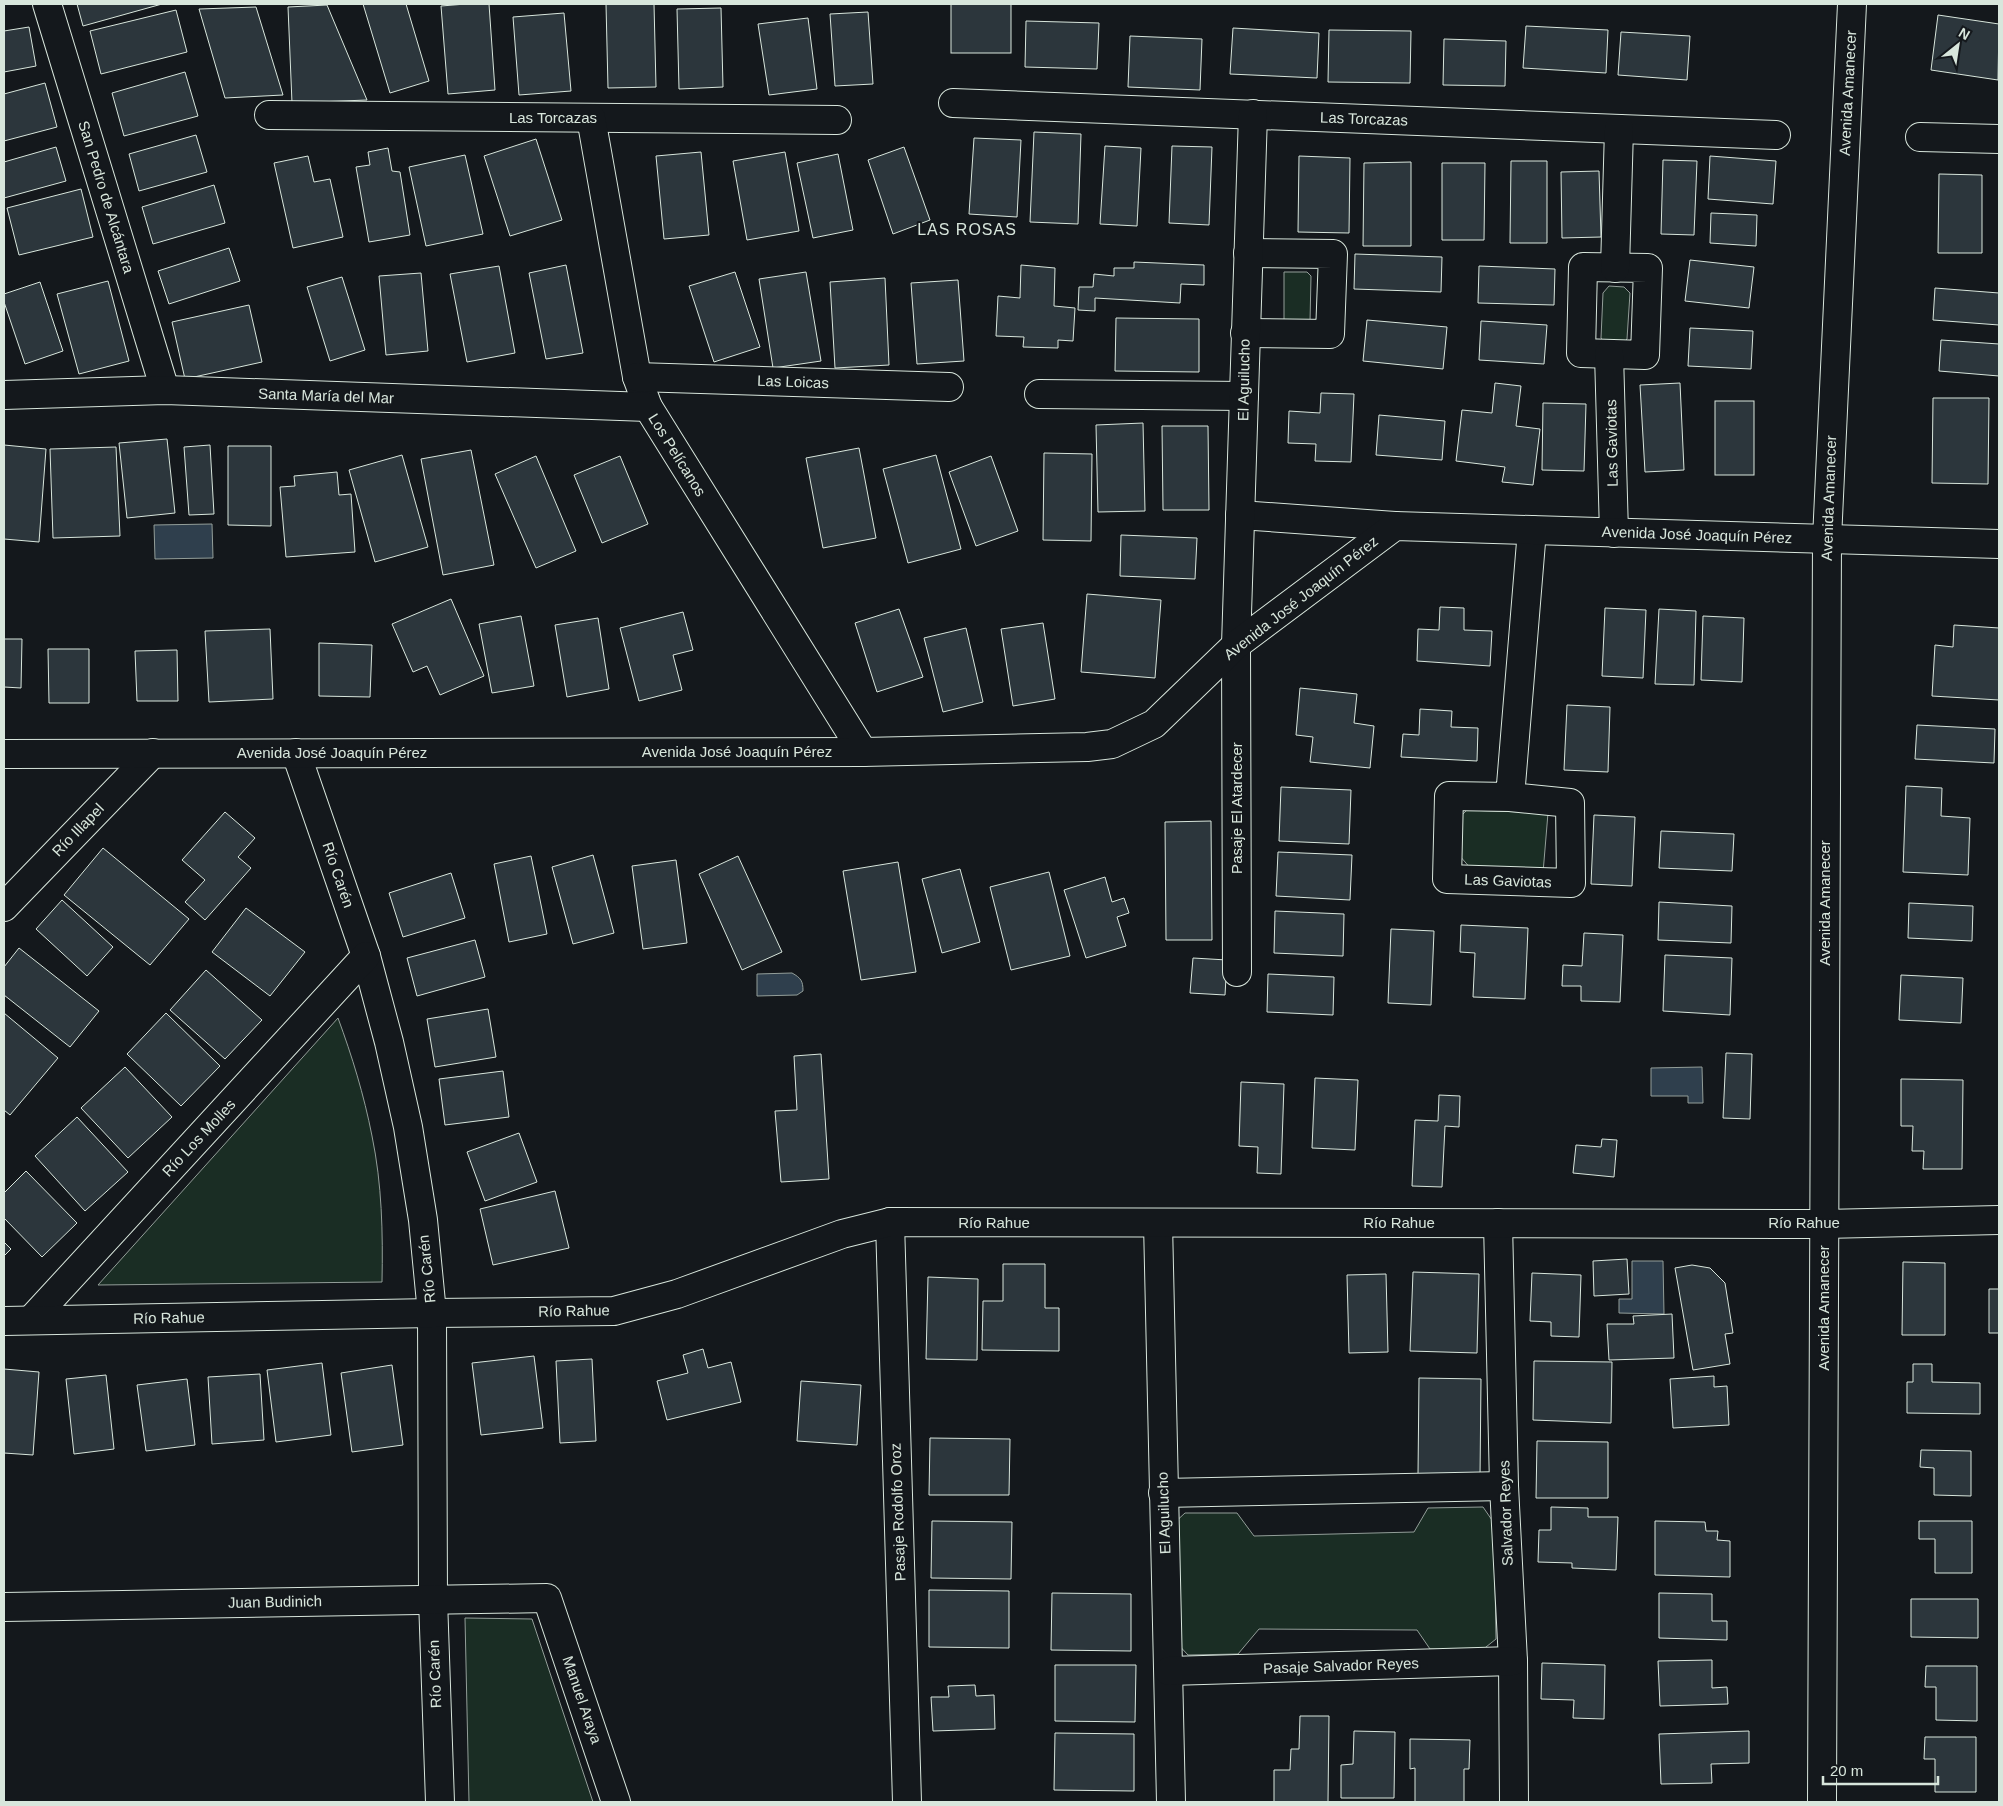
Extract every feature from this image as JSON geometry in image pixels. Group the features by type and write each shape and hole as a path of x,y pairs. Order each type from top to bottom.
{"street":[{"name":"San Pedro de Alcántara","path":"47,4 165,390"},
{"name":"Avenida Amanecer","path":"1822,1802 1827,539 1852,4"},
{"name":"Las Torcazas","path":"953,103 1776,135"},
{"name":"El Aguilucho","path":"1236,645 1253,114"},
{"name":"Las Torcazas","path":"269,116 837,120"},
{"name":"Los Pelícanos","path":"591,118 637,377 648,407 863,752"},
{"path":"1616,268 1619,129"},
{"path":"1920,137 1999,139"},
{"path":"1245,333 1330,334 1333,254 1248,254"},
{"path":"1583,267 1616,268 1648,268 1645,355 1582,354 1583,267"},
{"name":"Las Gaviotas","path":"1609,354 1614,533"},
{"name":"Las Loicas","path":"637,377 949,387"},
{"name":"Santa María del Mar","path":"4,395 165,390 648,407"},
{"path":"1039,394 1244,396"},
{"name":"Avenida José Joaquín Pérez","path":"1240,515 1395,526 1999,544"},
{"name":"Avenida José Joaquín Pérez","path":"4,754 863,752 1042,749 1112,744 1154,724 1236,645 1395,526"},
{"path":"1510,797 1532,530"},
{"name":"Pasaje El Atardecer","path":"1236,645 1237,972"},
{"name":"Río Illapel","path":"4,907 153,753"},
{"name":"Río Carén","path":"296,753 366,956 390,1042 408,1127 422,1220 432,1313 433,1599 440,1802"},
{"name":"Las Gaviotas","path":"1449,796 1510,797 1570,803 1571,883 1447,879 1449,796"},
{"name":"Río Los Molles","path":"31,1320 366,956"},
{"name":"Río Rahue","path":"4,1321 614,1311 677,1294 842,1234 890,1222 1824,1224 1999,1220"},
{"name":"Pasaje Rodolfo Oroz","path":"890,1222 907,1802"},
{"name":"El Aguilucho","path":"1158,1223 1171,1802"},
{"name":"Salvador Reyes","path":"1498,1223 1504,1486 1512,1661 1514,1802"},
{"path":"1163,1493 1504,1486"},
{"name":"Juan Budinich","path":"4,1607 547,1598"},
{"name":"Manuel Araya","path":"547,1598 616,1802"},
{"name":"Pasaje Salvador Reyes","path":"1169,1671 1512,1661"}],"green space":[{"path":"1284,272 1307,272 1311,276 1310,322 1284,327"},
{"path":"1609,286 1624,287 1630,293 1627,339 1621,345 1606,345 1601,338 1603,293"},
{"path":"1467,810 1548,813 1543,873 1472,870 1459,855 1457,820"},
{"path":"338,1018 353,1061 369,1121 378,1172 381,1209 382,1282 98,1285"},
{"path":"1483,1507 1494,1523 1496,1639 1481,1651 1430,1649 1417,1630 1259,1629 1238,1654 1188,1655 1174,1640 1173,1524 1185,1513 1237,1513 1254,1536 1414,1532 1428,1508"},
{"path":"465,1618 532,1619 593,1802 469,1802"}],"water":[{"path":"212,524 213,558 155,559 154,525"},
{"path":"792,973 801,980 803,985 803,991 797,995 757,996 757,974"},
{"path":"1702,1067 1703,1103 1688,1103 1688,1096 1651,1096 1651,1068"},
{"path":"1632,1261 1663,1261 1664,1314 1619,1313 1619,1299 1632,1299"}],"building":[{"path":"77,4 162,4 83,26"},
{"path":"363,4 406,4 429,81 390,93"},
{"path":"489,4 495,90 448,94 441,6"},
{"path":"606,4 654,4 656,87 608,88"},
{"path":"951,4 1011,4 1011,53 951,53"},
{"path":"327,5 367,100 292,103 288,7"},
{"path":"256,7 283,95 225,98 199,9"},
{"path":"721,8 723,87 679,89 677,9"},
{"path":"176,10 187,52 101,74 90,31"},
{"path":"868,12 873,84 835,86 830,14"},
{"path":"564,13 571,91 519,95 513,17"},
{"path":"1938,15 1999,24 1998,80 1931,70"},
{"path":"808,18 817,89 769,95 758,24"},
{"path":"1026,21 1099,23 1097,69 1025,67"},
{"path":"1526,26 1608,30 1606,73 1523,68"},
{"path":"29,27 36,66 4,72 4,31"},
{"path":"1233,28 1319,33 1317,78 1230,74"},
{"path":"1329,30 1411,31 1410,83 1328,82"},
{"path":"1621,32 1690,36 1687,80 1618,75"},
{"path":"1130,36 1202,39 1200,90 1128,87"},
{"path":"1444,39 1506,41 1505,86 1443,85"},
{"path":"185,72 198,116 124,136 112,93"},
{"path":"45,83 57,127 4,141 4,94"},
{"path":"1034,132 1081,134 1078,224 1030,222"},
{"path":"196,135 207,172 139,191 129,154"},
{"path":"974,138 1021,140 1017,217 969,214"},
{"path":"536,139 562,220 510,236 484,156"},
{"path":"1105,146 1141,148 1137,226 1100,224"},
{"path":"1172,146 1212,147 1209,225 1169,223"},
{"path":"56,147 66,181 4,198 4,162"},
{"path":"904,147 930,220 893,234 868,160"},
{"path":"388,148 392,171 400,172 410,235 369,242 356,167 370,165 368,152"},
{"path":"701,152 709,235 664,239 656,156"},
{"path":"785,152 799,231 747,240 733,161"},
{"path":"838,154 853,230 813,238 797,163"},
{"path":"465,155 483,234 426,246 409,167"},
{"path":"308,156 314,182 330,179 343,237 293,248 274,163"},
{"path":"1299,156 1350,158 1349,233 1298,232"},
{"path":"1710,156 1776,161 1773,204 1708,199"},
{"path":"1663,160 1697,161 1694,235 1661,234"},
{"path":"1511,161 1547,161 1547,243 1510,243"},
{"path":"1411,162 1411,246 1363,246 1364,163"},
{"path":"1442,163 1485,163 1484,240 1442,240"},
{"path":"1599,171 1601,237 1562,238 1561,172"},
{"path":"1939,174 1982,175 1982,253 1938,253"},
{"path":"214,185 225,223 153,244 142,207"},
{"path":"81,189 93,237 19,255 7,208"},
{"path":"1711,213 1757,215 1756,246 1710,243"},
{"path":"229,248 240,281 169,304 158,271"},
{"path":"1355,254 1442,257 1441,292 1354,289"},
{"path":"1690,260 1754,267 1749,308 1685,301"},
{"path":"1134,262 1204,265 1204,285 1181,284 1180,303 1095,298 1095,311 1078,310 1079,287 1093,287 1094,274 1114,276 1114,268 1134,268"},
{"path":"566,265 583,353 546,359 529,273"},
{"path":"1021,265 1055,268 1054,306 1075,308 1073,341 1058,340 1058,348 1023,347 1024,337 996,336 998,296 1020,298"},
{"path":"499,266 515,353 467,362 450,274"},
{"path":"1479,266 1555,269 1554,305 1478,303"},
{"path":"735,272 760,347 714,362 689,286"},
{"path":"806,272 821,361 773,368 759,279"},
{"path":"421,273 428,351 386,355 379,276"},
{"path":"342,277 365,350 330,361 307,287"},
{"path":"885,278 889,365 835,368 830,282"},
{"path":"958,280 964,361 917,364 911,283"},
{"path":"108,281 129,361 79,374 57,294"},
{"path":"40,282 63,351 25,364 4,302 4,294"},
{"path":"1935,288 1999,293 1999,325 1933,320"},
{"path":"249,305 262,362 185,379 172,322"},
{"path":"1116,318 1199,319 1199,372 1115,371"},
{"path":"1367,320 1447,327 1443,369 1363,361"},
{"path":"1481,321 1547,325 1544,364 1479,360"},
{"path":"1690,328 1753,331 1751,369 1688,366"},
{"path":"1941,340 1999,344 1999,376 1939,371"},
{"path":"1495,383 1521,386 1516,426 1540,429 1533,485 1502,482 1505,467 1456,461 1462,410 1492,413"},
{"path":"1680,383 1684,470 1645,472 1640,385"},
{"path":"1321,393 1354,394 1351,462 1315,461 1316,444 1288,443 1289,411 1320,413"},
{"path":"1933,398 1989,398 1988,484 1932,483"},
{"path":"1715,401 1754,401 1754,475 1715,475"},
{"path":"1543,403 1586,404 1584,471 1542,470"},
{"path":"1379,415 1445,421 1442,460 1376,455"},
{"path":"1143,423 1145,511 1098,512 1096,425"},
{"path":"1162,426 1208,426 1209,510 1163,510"},
{"path":"167,439 175,513 127,518 119,443"},
{"path":"4,445 46,449 39,542 4,539"},
{"path":"210,445 214,514 189,515 184,447"},
{"path":"228,446 271,446 271,526 228,525"},
{"path":"116,447 120,536 53,538 50,449"},
{"path":"859,448 876,538 823,548 806,458"},
{"path":"471,450 494,565 443,575 421,459"},
{"path":"1044,453 1092,454 1091,541 1043,540"},
{"path":"402,455 428,547 375,562 349,470"},
{"path":"936,455 961,549 908,563 883,469"},
{"path":"536,456 576,551 536,568 495,474"},
{"path":"620,456 648,524 602,543 574,475"},
{"path":"991,456 1018,531 976,546 949,472"},
{"path":"337,472 339,495 351,494 355,552 286,557 280,487 295,486 294,476"},
{"path":"1121,535 1197,538 1195,579 1120,576"},
{"path":"1087,594 1161,600 1155,678 1081,672"},
{"path":"451,599 484,676 440,695 427,666 413,672 392,624"},
{"path":"1440,607 1464,608 1464,630 1492,631 1490,666 1417,661 1418,629 1439,630"},
{"path":"1605,608 1646,610 1643,678 1602,676"},
{"path":"899,609 923,677 877,692 855,623"},
{"path":"1659,609 1696,611 1694,685 1655,684"},
{"path":"683,612 693,650 673,655 682,690 639,701 620,628"},
{"path":"521,616 534,686 492,693 479,624"},
{"path":"1703,616 1744,618 1742,682 1701,680"},
{"path":"598,618 609,689 567,697 555,625"},
{"path":"1043,623 1055,699 1013,706 1001,629"},
{"path":"1954,625 1999,628 1999,700 1932,696 1935,645 1953,647"},
{"path":"966,628 983,702 943,712 924,638"},
{"path":"270,629 273,699 209,702 205,631"},
{"path":"4,639 22,639 21,688 4,687"},
{"path":"319,643 372,645 370,697 319,696"},
{"path":"48,649 89,649 89,703 49,703"},
{"path":"177,650 178,701 137,701 135,651"},
{"path":"1300,688 1357,694 1354,723 1374,726 1370,768 1310,762 1313,737 1296,735"},
{"path":"1567,705 1610,707 1608,772 1564,770"},
{"path":"1420,709 1452,711 1451,727 1478,728 1477,761 1401,757 1403,734 1419,735"},
{"path":"1917,725 1995,729 1994,763 1915,759"},
{"path":"1906,786 1942,788 1941,816 1970,818 1968,875 1903,872"},
{"path":"1281,787 1351,790 1349,844 1279,841"},
{"path":"225,812 255,838 238,857 251,868 205,920 185,902 205,880 182,860"},
{"path":"1594,815 1635,817 1632,886 1591,884"},
{"path":"1211,821 1212,940 1166,940 1165,822"},
{"path":"1661,831 1734,834 1732,871 1659,868"},
{"path":"103,848 189,919 150,965 64,895"},
{"path":"1278,852 1352,855 1350,900 1276,896"},
{"path":"593,855 614,933 573,944 552,867"},
{"path":"531,856 547,934 509,942 494,864"},
{"path":"738,856 782,952 742,970 699,874"},
{"path":"676,860 687,943 643,949 632,866"},
{"path":"898,862 916,972 861,980 843,871"},
{"path":"960,869 980,942 942,953 922,879"},
{"path":"1049,872 1070,956 1011,970 990,887"},
{"path":"451,873 465,918 403,937 389,893"},
{"path":"1105,877 1112,902 1124,898 1129,913 1117,917 1126,946 1086,958 1064,890"},
{"path":"62,900 113,947 87,976 36,929"},
{"path":"1659,902 1732,906 1731,943 1658,940"},
{"path":"1909,903 1973,906 1972,941 1908,938"},
{"path":"246,908 305,952 270,996 212,952"},
{"path":"1275,911 1344,914 1343,956 1274,953"},
{"path":"1461,925 1528,928 1525,999 1473,997 1475,953 1460,952"},
{"path":"1391,929 1434,931 1431,1005 1388,1003"},
{"path":"1584,933 1623,935 1620,1002 1581,1001 1581,986 1562,986 1563,965 1582,966"},
{"path":"475,940 485,977 417,996 407,958"},
{"path":"19,948 99,1011 70,1047 4,995 4,967"},
{"path":"1665,955 1732,958 1730,1015 1663,1011"},
{"path":"1193,958 1227,960 1225,995 1190,993"},
{"path":"206,970 262,1020 225,1059 170,1010"},
{"path":"1268,974 1334,977 1333,1015 1267,1012"},
{"path":"1901,975 1963,978 1961,1023 1899,1020"},
{"path":"488,1009 496,1057 435,1067 427,1019"},
{"path":"4,1013 58,1058 10,1115 4,1110"},
{"path":"166,1013 220,1066 181,1106 127,1054"},
{"path":"1726,1053 1752,1054 1750,1119 1723,1118"},
{"path":"821,1054 829,1179 781,1182 775,1111 797,1110 794,1056"},
{"path":"125,1067 172,1117 128,1158 81,1108"},
{"path":"503,1071 509,1117 445,1125 439,1079"},
{"path":"1315,1078 1358,1080 1355,1150 1312,1148"},
{"path":"1901,1079 1963,1080 1962,1169 1923,1169 1924,1151 1912,1151 1913,1126 1901,1126"},
{"path":"1241,1082 1284,1084 1281,1174 1257,1173 1258,1147 1239,1146"},
{"path":"1439,1095 1460,1096 1459,1127 1445,1126 1442,1187 1412,1186 1415,1120 1438,1121"},
{"path":"77,1117 128,1172 85,1211 35,1156"},
{"path":"519,1133 537,1182 485,1201 467,1152"},
{"path":"1602,1139 1617,1140 1614,1177 1573,1173 1576,1145 1601,1147"},
{"path":"26,1171 77,1223 42,1257 4,1218 4,1193"},
{"path":"555,1191 569,1248 493,1265 480,1209"},
{"path":"4,1242 11,1249 4,1256"},
{"path":"1627,1259 1629,1294 1594,1296 1593,1261"},
{"path":"1903,1262 1945,1263 1945,1335 1902,1335"},
{"path":"1003,1264 1045,1264 1045,1308 1059,1308 1059,1351 982,1350 983,1301 1003,1301"},
{"path":"1692,1265 1710,1268 1725,1283 1733,1333 1725,1334 1730,1364 1693,1370 1675,1268"},
{"path":"1413,1272 1479,1274 1477,1353 1410,1351"},
{"path":"1532,1273 1581,1275 1579,1337 1551,1336 1551,1322 1530,1321"},
{"path":"1386,1274 1388,1352 1349,1353 1347,1275"},
{"path":"928,1277 978,1279 977,1360 926,1359"},
{"path":"1989,1289 1999,1289 1999,1333 1989,1333"},
{"path":"1672,1314 1674,1358 1609,1360 1607,1324 1634,1324 1633,1316"},
{"path":"703,1349 708,1368 731,1362 741,1402 667,1420 657,1381 688,1373 683,1355"},
{"path":"534,1356 543,1428 481,1435 472,1363"},
{"path":"592,1359 596,1441 560,1443 556,1361"},
{"path":"1534,1361 1612,1362 1611,1423 1533,1420"},
{"path":"322,1363 331,1435 276,1442 267,1370"},
{"path":"1913,1364 1932,1364 1932,1382 1980,1383 1980,1414 1907,1413 1907,1382 1913,1382"},
{"path":"392,1365 403,1445 352,1452 341,1373"},
{"path":"4,1369 39,1372 33,1455 4,1453"},
{"path":"260,1374 264,1440 212,1444 208,1377"},
{"path":"106,1375 114,1449 74,1454 66,1379"},
{"path":"1714,1376 1714,1387 1727,1386 1729,1425 1673,1428 1670,1379"},
{"path":"1419,1378 1481,1379 1480,1477 1418,1475"},
{"path":"187,1379 195,1445 146,1451 137,1385"},
{"path":"801,1381 861,1385 857,1445 797,1441"},
{"path":"930,1438 1010,1439 1009,1495 929,1495"},
{"path":"1537,1441 1608,1442 1608,1498 1536,1498"},
{"path":"1921,1450 1971,1451 1971,1496 1934,1495 1934,1468 1920,1467"},
{"path":"1551,1507 1588,1508 1588,1517 1618,1517 1616,1570 1572,1568 1572,1563 1538,1562 1539,1530 1551,1530"},
{"path":"932,1521 1012,1522 1011,1579 931,1578"},
{"path":"1655,1521 1705,1522 1706,1531 1718,1531 1717,1540 1730,1541 1730,1577 1655,1575"},
{"path":"1919,1521 1972,1521 1972,1573 1935,1573 1935,1539 1919,1539"},
{"path":"929,1590 1009,1591 1009,1648 929,1647"},
{"path":"1052,1593 1131,1594 1131,1651 1051,1650"},
{"path":"1659,1593 1712,1594 1712,1621 1727,1621 1727,1640 1659,1638"},
{"path":"1911,1599 1978,1599 1978,1638 1911,1637"},
{"path":"1712,1660 1712,1688 1727,1687 1728,1704 1660,1706 1658,1661"},
{"path":"1542,1663 1605,1665 1604,1719 1573,1718 1574,1700 1541,1699"},
{"path":"1055,1665 1136,1665 1135,1722 1055,1721"},
{"path":"1926,1666 1977,1666 1977,1721 1936,1720 1936,1687 1925,1687"},
{"path":"975,1685 976,1696 994,1695 995,1729 933,1731 931,1697 949,1697 948,1686"},
{"path":"1300,1716 1329,1716 1328,1802 1274,1802 1274,1770 1290,1770 1291,1749 1299,1749"},
{"path":"1354,1731 1395,1732 1394,1798 1341,1798 1341,1765 1353,1764"},
{"path":"1749,1731 1749,1763 1711,1764 1712,1783 1661,1784 1659,1734"},
{"path":"1055,1733 1134,1734 1134,1791 1054,1790"},
{"path":"1925,1737 1976,1737 1976,1792 1935,1792 1935,1759 1924,1759"},
{"path":"1410,1739 1470,1740 1469,1769 1464,1769 1464,1802 1415,1802 1415,1768 1410,1769"}],"district":[{"name":"LAS ROSAS","path":"967,229"}]}
